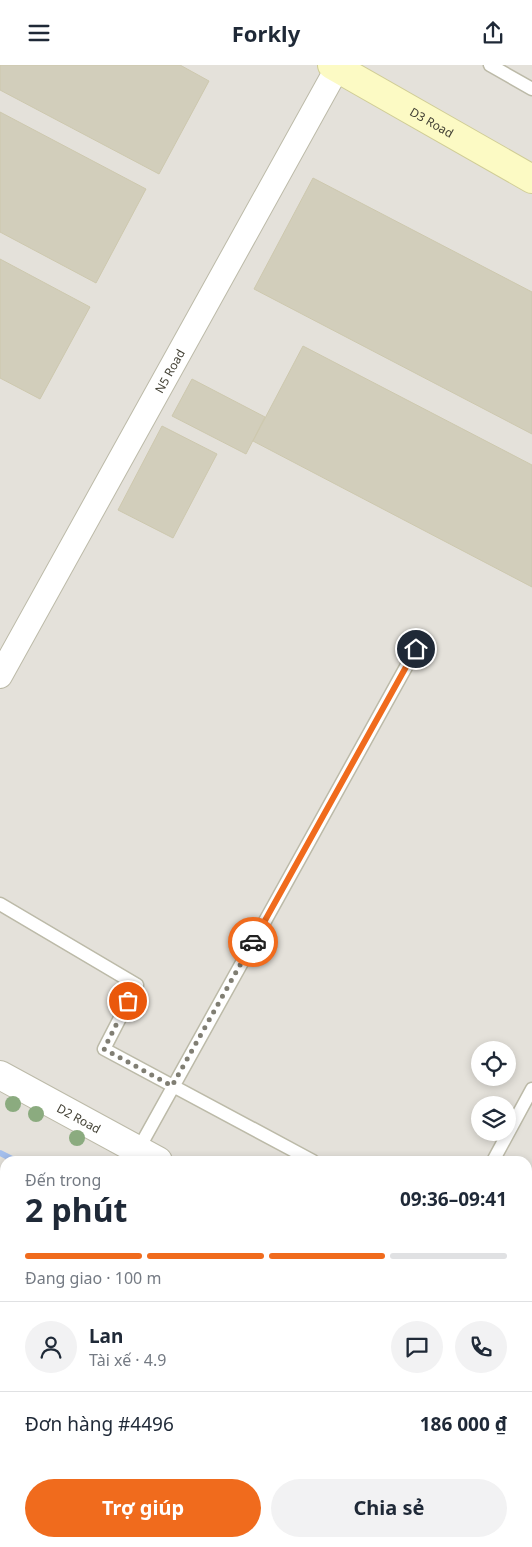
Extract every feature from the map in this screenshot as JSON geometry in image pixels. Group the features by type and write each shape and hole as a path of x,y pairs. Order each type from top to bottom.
{"main road":[{"name":"D3 Road","path":"336,66 532,179"}],"street":[{"name":"N5 Road","path":"0,676 336,66"},
{"name":"D2 Road","path":"0,1075 148,1156"}],"lane":[{"path":"490,65 532,89"},
{"path":"148,1156 172,1086 416,649"},
{"path":"0,905 137,985 104,1049 304,1156"},
{"path":"496,1156 532,1089"}],"shaded area":[{"path":"0,65 532,65 532,1156 0,1156"}],"building":[{"path":"0,65 180,65 209,81 159,174 0,90"},
{"path":"0,112 146,189 96,283 0,232"},
{"path":"313,178 532,292 532,434 254,289"},
{"path":"0,259 90,307 40,399 0,378"},
{"path":"303,346 532,465 532,587 253,441"},
{"path":"192,379 265,417 246,454 172,416"},
{"path":"162,426 217,454 173,538 118,510"}],"waterway":[{"path":"0,1153 6,1156"}],"way so far":[{"path":"128,1001 104,1049 172,1086 253,942"}],"route":[{"path":"253,942 416,649"}]}
